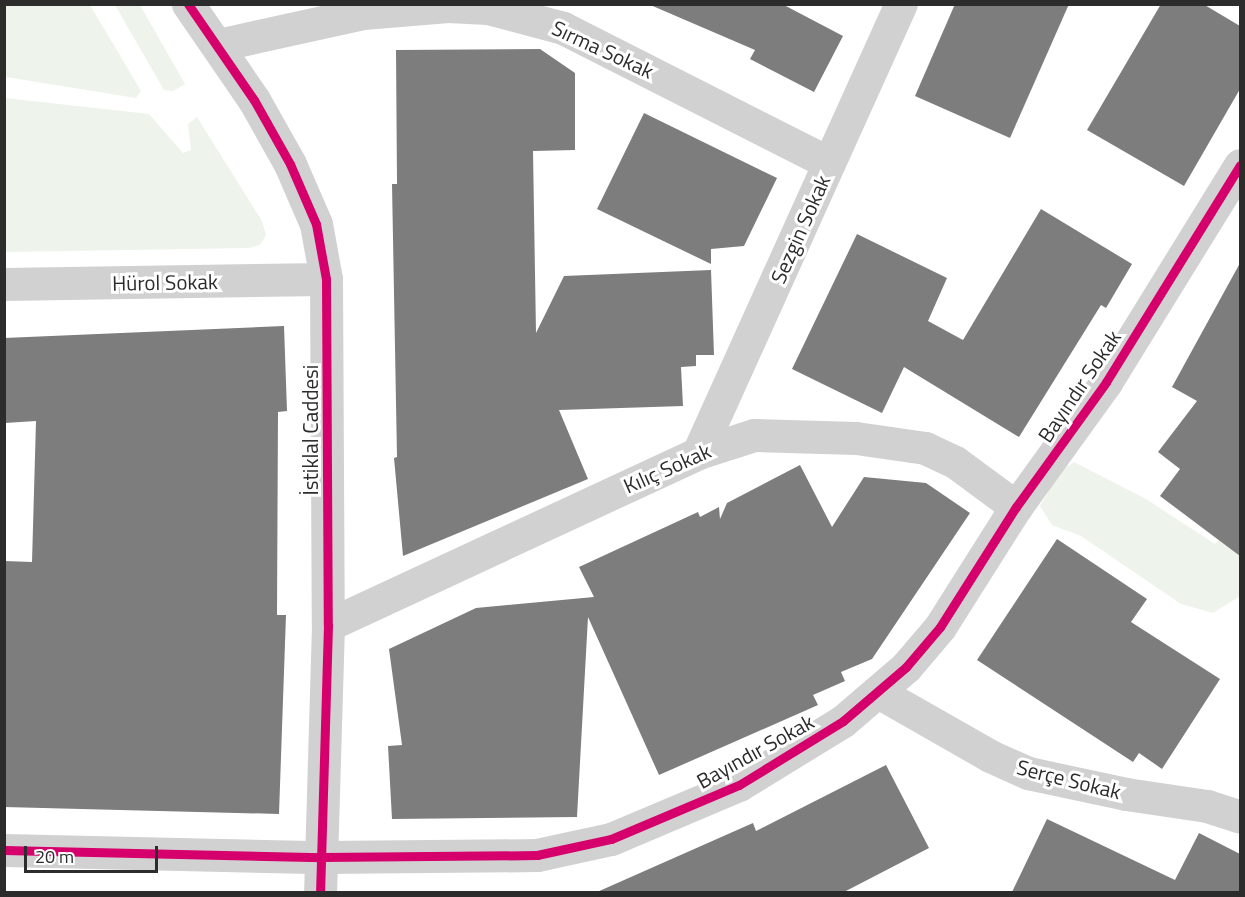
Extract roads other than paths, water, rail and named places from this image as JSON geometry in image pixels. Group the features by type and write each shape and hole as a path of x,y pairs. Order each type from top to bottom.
{"street":[{"name":"İstiklal Caddesi","path":"188,4 218,45 294,173 316,224 326,279 328,625 320,892"},
{"name":"Sezgin Sokak","path":"698,453 902,4"},
{"name":"Sırma Sokak","path":"218,45 363,13 448,6 488,8 582,36 830,163"},
{"name":"Bayındır Sokak","path":"4,850 322,857 537,855 611,839 738,785 843,721 906,667 940,627 1016,507 1106,382 1240,165"},
{"name":"Hürol Sokak","path":"4,284 326,279"},
{"name":"Kılıç Sokak","path":"328,625 698,453 754,435 779,434 907,444 939,453 1016,507"},
{"name":"Serçe Sokak","path":"878,692 990,756 1028,773 1126,794 1207,806 1240,817"}]}
